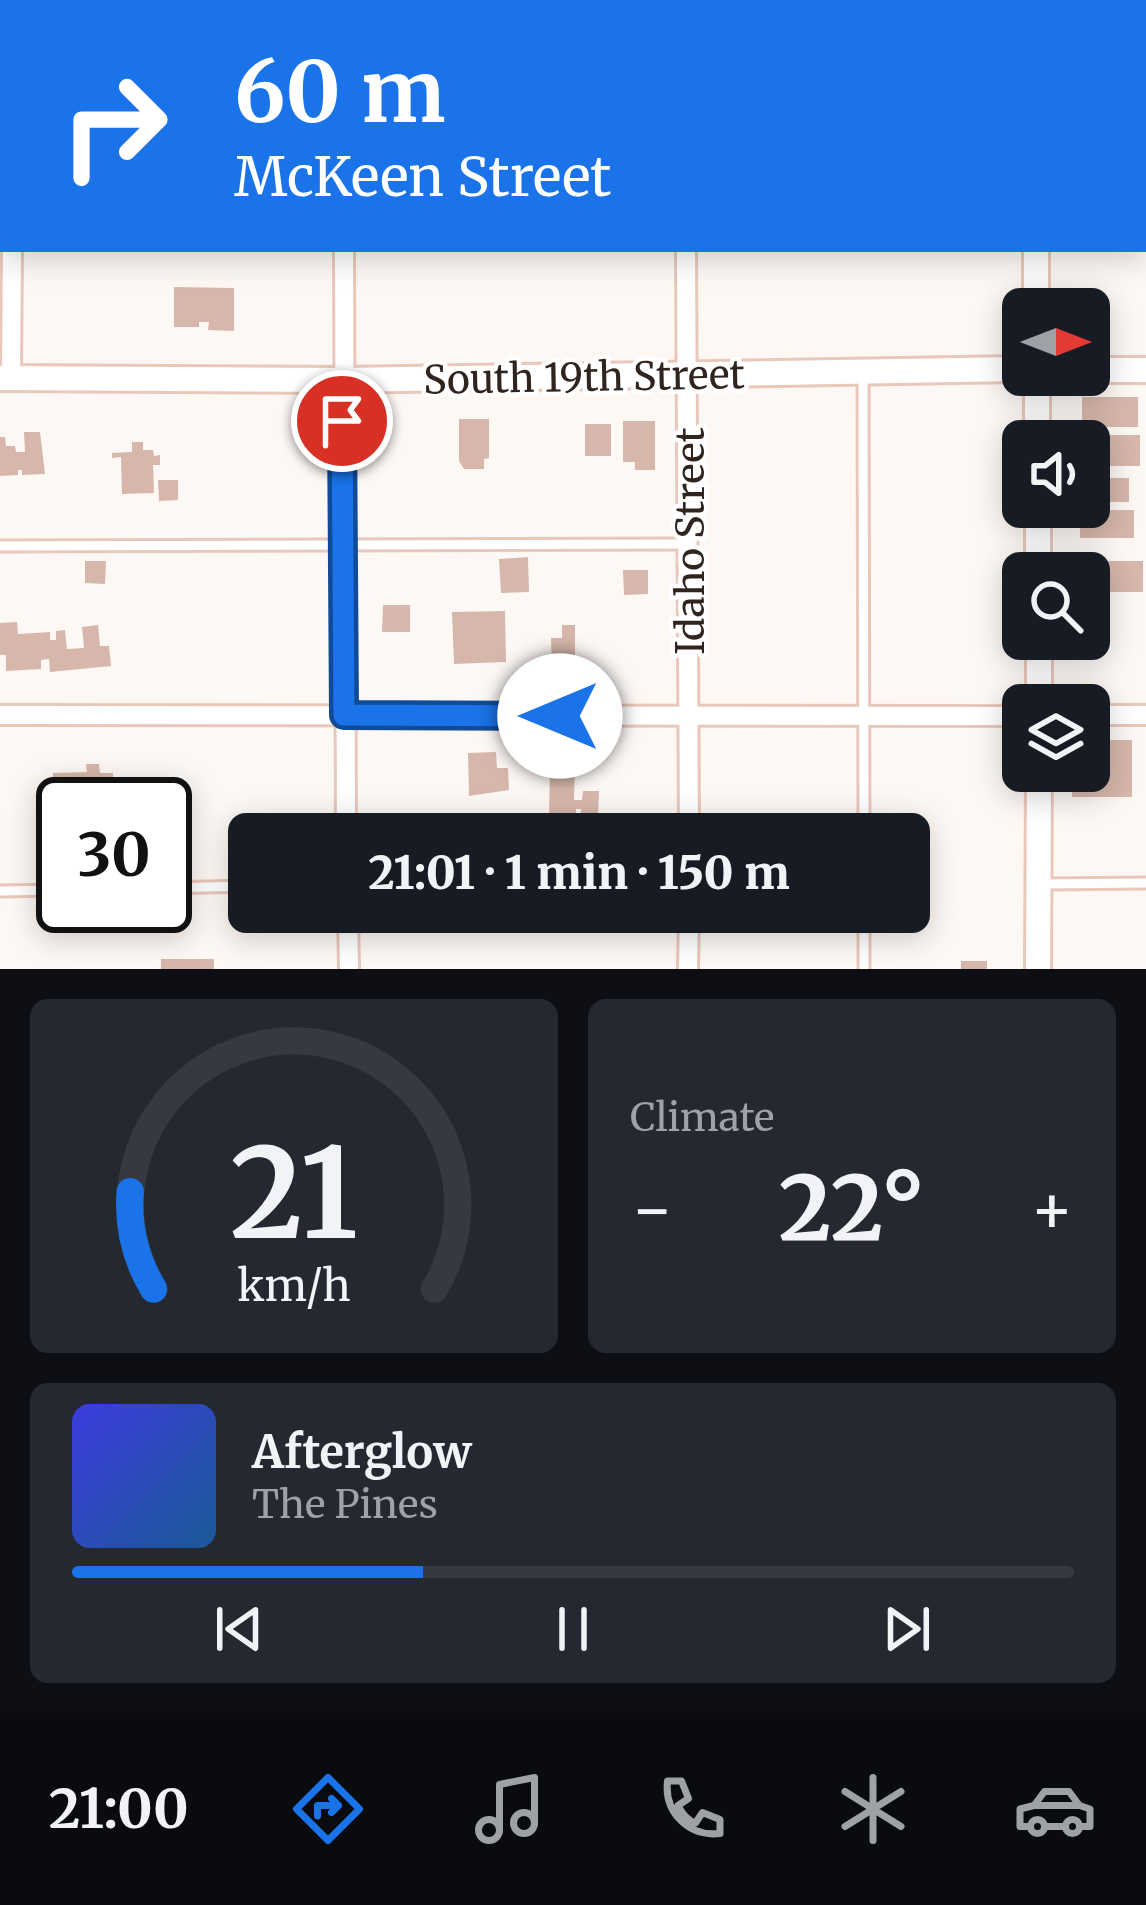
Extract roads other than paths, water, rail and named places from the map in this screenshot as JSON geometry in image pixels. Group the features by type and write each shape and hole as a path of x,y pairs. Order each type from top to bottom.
{"street":[{"path":"6,378 12,252"},
{"path":"344,252 346,813"},
{"name":"Idaho Street","path":"686,252 689,813"},
{"path":"1036,252 1036,288"},
{"name":"South 19th Street","path":"6,378 342,380 1002,370"},
{"path":"1110,370 1146,370"},
{"path":"0,715 1002,716"},
{"path":"1110,716 1146,716"},
{"path":"1039,792 1039,969"},
{"path":"348,933 349,969"},
{"path":"688,933 688,969"}],"lane":[{"path":"863,372 864,813"},
{"path":"0,546 689,544"},
{"path":"1039,884 1146,883"},
{"path":"192,887 228,886"},
{"path":"0,891 36,890"},
{"path":"864,933 864,969"}]}
